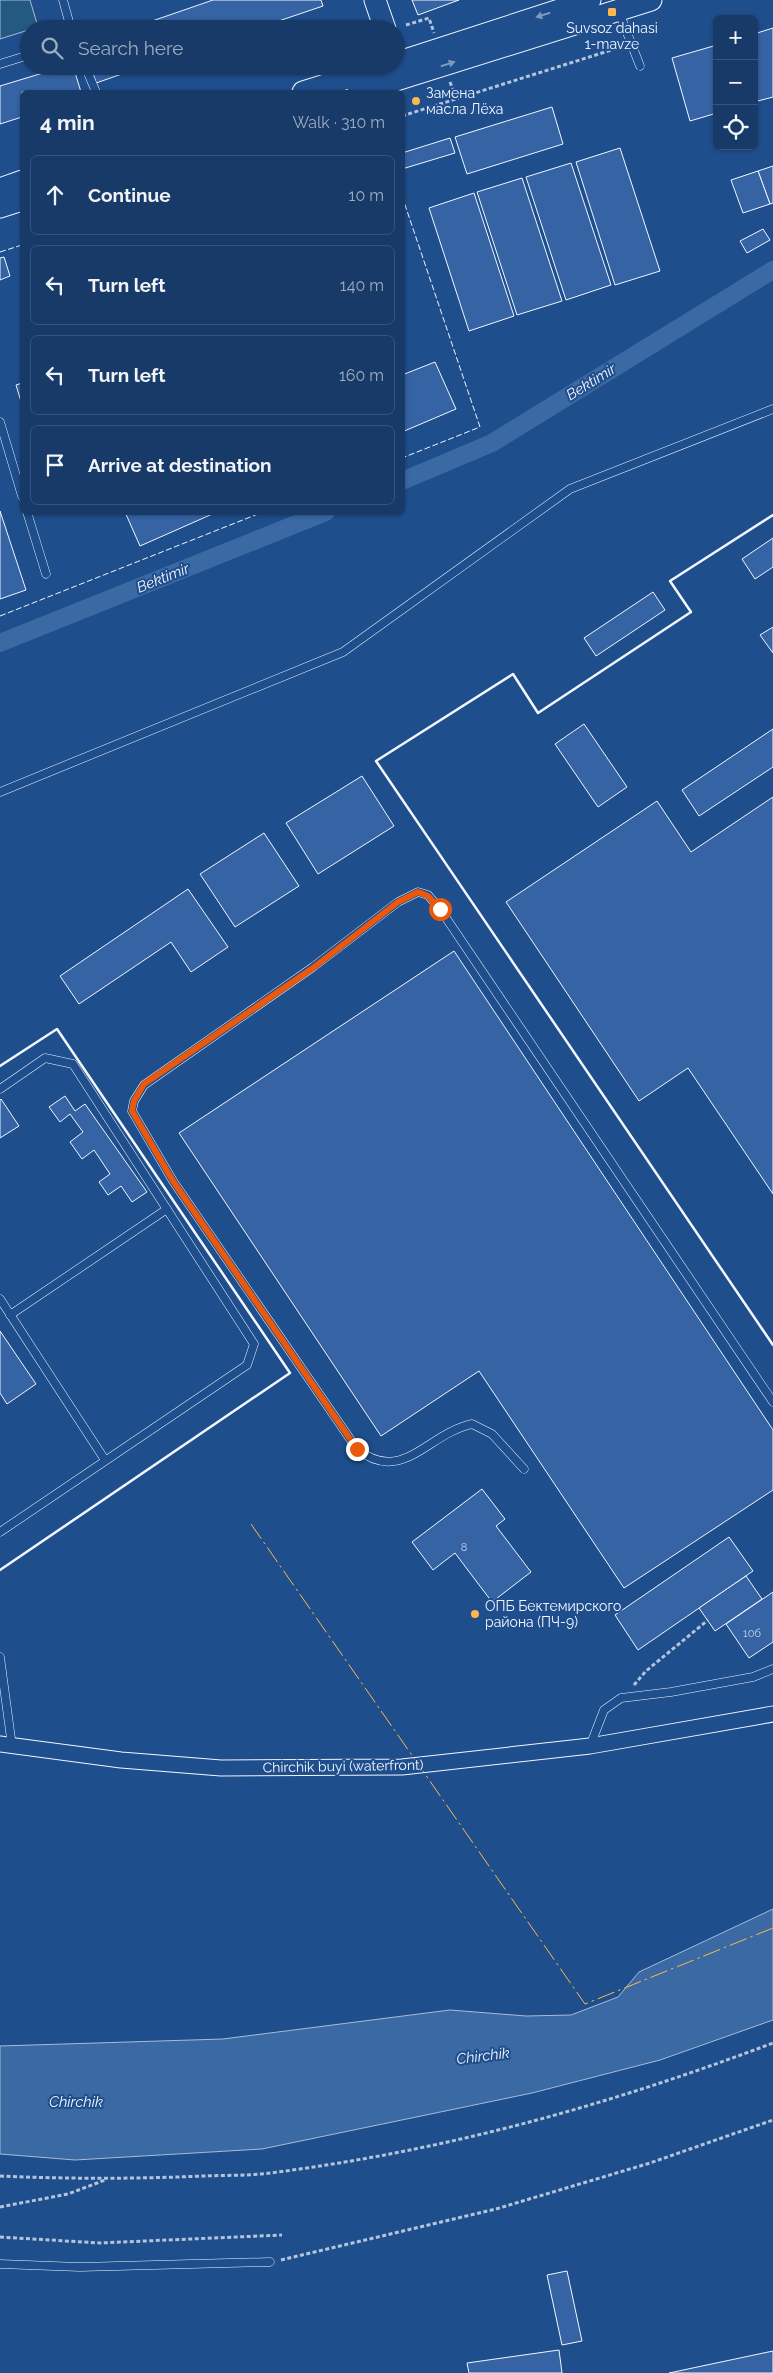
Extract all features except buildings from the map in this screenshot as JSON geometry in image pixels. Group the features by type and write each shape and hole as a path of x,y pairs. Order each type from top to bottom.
{"main road":[{"path":"375,0 381,20"},
{"path":"405,65 590,0"},
{"path":"405,65 651,0"},
{"path":"311,90 368,75"},
{"path":"361,90 384,75"},
{"path":"0,188 20,182"},
{"path":"0,207 20,201"}],"street":[{"name":"Chirchik buyi (waterfront)","path":"6,1745 121,1760 221,1768 402,1767 590,1746 773,1714"}],"lane":[{"path":"63,0 69,20"},
{"path":"618,10 640,66"},
{"path":"0,64 20,58"},
{"path":"89,75 95,90"},
{"path":"0,792 343,652 570,489 773,409"},
{"path":"0,422 20,489"},
{"path":"28,515 46,574"},
{"path":"524,1470 492,1434 472,1424 443,1436 399,1462 370,1460 357,1449 173,1181 132,1111 134,1101 144,1084 313,968 398,902 418,892 428,896 440,909 773,1402"},
{"path":"0,1089 45,1058 73,1064 254,1344 247,1365 0,1532"},
{"path":"10,1315 167,1209"},
{"path":"0,1299 105,1460"},
{"path":"0,1657 6,1745"},
{"path":"590,1746 604,1710 621,1698 671,1692 753,1676 773,1669"},
{"path":"0,2264 89,2267 270,2262"}],"path":[{"path":"406,25 429,18 434,33"},
{"path":"405,115 632,44"},
{"path":"448,76 456,98"},
{"path":"621,1698 646,1671 708,1620"},
{"path":"0,2176 108,2179 269,2173 425,2148 572,2112 699,2071 773,2043"},
{"path":"270,2262 496,2209 650,2163 773,2120"},
{"path":"0,2208 68,2194 108,2179"},
{"path":"0,2237 100,2243 282,2235"}],"shaded area":[{"path":"0,0 30,0 36,20 20,20 20,33 0,39"}],"water":[{"name":"Chirchik","path":"773,1909 773,2020 660,2060 532,2093 262,2149 75,2160 0,2154 0,2046 223,2039 450,2010 526,2016 571,2015 618,1997 639,1972"}],"waterway":[{"name":"Bektimir","path":"405,480 492,443 773,270"},
{"name":"Bektimir","path":"0,643 319,515"}],"fence":[{"path":"405,205 480,427 405,457"},
{"path":"0,252 20,246"},
{"path":"0,616 255,515"}],"wall":[{"path":"773,515 670,581 691,612 538,713 513,674 376,761 773,1345"},
{"path":"0,1066 57,1029 290,1373 0,1570"}],"power":[{"path":"251,1524 585,2004 773,1928"}],"place":[{"name":"Suvsoz dahasi 1-mavze","path":"612,12"},
{"name":"Замена масла Лёха","path":"416,101"},
{"name":"ОПБ Бектемирского района (ПЧ-9)","path":"475,1614"}],"route":[{"path":"357,1449 173,1181 132,1111 134,1101 144,1084 313,968 398,902 418,892 428,896 440,909"}]}
